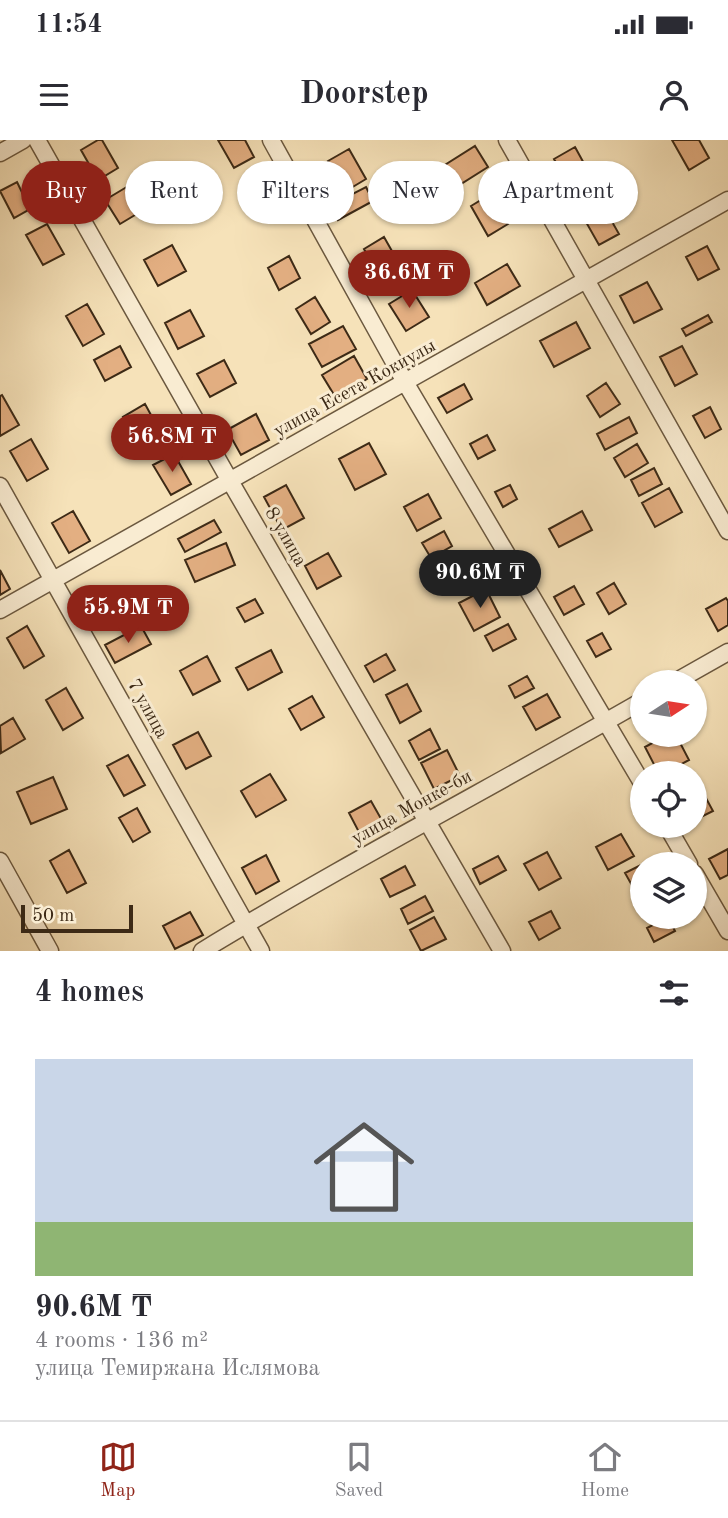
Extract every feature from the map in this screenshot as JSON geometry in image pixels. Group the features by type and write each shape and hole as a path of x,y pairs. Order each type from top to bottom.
{"street":[{"path":"0,153 23,140"},
{"name":"8 улица","path":"37,140 230,481 502,951"},
{"path":"271,140 405,382 630,762"},
{"path":"507,140 728,531"},
{"name":"улица Есета Кокиулы","path":"0,610 728,200"},
{"name":"7 улица","path":"0,486 261,951"},
{"path":"696,670 728,652"},
{"name":"улица Монке-би","path":"202,951 428,820 630,708"},
{"path":"0,861 50,951"},
{"path":"707,895 728,931"}],"building":[{"path":"102,140 118,168 111,172 111,161 87,161 81,150"},
{"path":"218,140 245,140 254,157 247,161 237,161 237,166 234,168"},
{"path":"672,140 699,140 709,158 689,170"},
{"path":"475,146 484,161 478,161 478,173 464,182 464,161 451,161"},
{"path":"575,147 583,161 555,161 554,159"},
{"path":"349,149 366,179 354,186 354,161 328,161"},
{"path":"17,182 21,190 21,214 14,218 0,191"},
{"path":"366,187 368,191 368,204 354,211 354,193"},
{"path":"125,188 125,221 120,224 111,210 111,196"},
{"path":"478,202 478,218 471,206"},
{"path":"47,224 64,254 43,265 26,235"},
{"path":"481,224 508,224 488,236"},
{"path":"587,224 613,224 619,234 599,245"},
{"path":"384,237 401,267 381,279 364,249"},
{"path":"172,245 186,271 158,286 144,260"},
{"path":"707,246 719,269 698,280 686,257"},
{"path":"289,256 300,278 279,290 268,268"},
{"path":"507,264 520,286 487,305 475,283"},
{"path":"647,282 662,309 634,323 620,296"},
{"path":"412,290 429,317 406,331 389,304"},
{"path":"315,297 330,322 311,334 296,309"},
{"path":"87,304 104,334 83,346 66,316"},
{"path":"190,310 204,336 178,349 165,323"},
{"path":"708,315 712,322 686,336 682,329"},
{"path":"576,322 590,348 554,367 540,341"},
{"path":"343,326 356,349 322,367 309,344"},
{"path":"120,346 131,367 105,381 94,360"},
{"path":"682,346 697,374 675,386 660,357"},
{"path":"354,356 367,379 336,398 322,375"},
{"path":"224,360 236,383 210,397 197,374"},
{"path":"606,383 620,404 600,417 587,396"},
{"path":"464,384 472,399 447,413 438,398"},
{"path":"2,395 19,425 0,436 0,396"},
{"path":"145,404 157,426 134,438 123,417"},
{"path":"710,407 721,429 705,438 693,416"},
{"path":"256,414 269,440 241,455 227,430"},
{"path":"629,417 637,433 605,450 597,434"},
{"path":"487,435 495,450 478,459 470,444"},
{"path":"31,439 48,469 27,481 10,451"},
{"path":"369,443 386,474 355,490 339,459"},
{"path":"637,444 648,463 625,477 614,458"},
{"path":"174,454 191,484 171,495 153,465"},
{"path":"654,468 662,484 639,496 631,480"},
{"path":"286,485 304,518 282,530 264,497"},
{"path":"510,485 517,499 503,507 495,492"},
{"path":"669,488 682,512 655,527 642,503"},
{"path":"428,494 441,518 417,531 404,507"},
{"path":"73,511 90,541 69,553 52,523"},
{"path":"582,511 592,530 559,547 549,529"},
{"path":"214,520 221,532 185,552 178,539"},
{"path":"444,531 452,546 431,558 422,543"},
{"path":"226,543 235,565 195,582 185,560"},
{"path":"328,553 341,576 317,589 305,566"},
{"path":"0,570 10,589 0,595"},
{"path":"614,583 626,604 609,614 597,593"},
{"path":"574,586 584,604 564,615 554,597"},
{"path":"102,588 110,603 93,612 86,597"},
{"path":"486,589 500,617 474,631 459,603"},
{"path":"726,598 728,625 718,631 706,609"},
{"path":"255,599 263,613 245,622 237,608"},
{"path":"508,624 516,639 493,651 485,636"},
{"path":"27,626 44,656 24,668 7,638"},
{"path":"141,626 151,644 115,663 105,645"},
{"path":"602,633 611,649 596,657 587,641"},
{"path":"271,650 282,672 248,690 236,668"},
{"path":"386,654 395,670 374,682 365,666"},
{"path":"207,656 220,681 193,695 180,671"},
{"path":"527,676 534,688 515,698 509,686"},
{"path":"407,684 421,711 400,723 386,695"},
{"path":"66,688 83,718 63,730 46,700"},
{"path":"547,694 560,717 536,730 523,707"},
{"path":"312,696 324,717 301,730 289,709"},
{"path":"13,718 25,739 1,753 0,726"},
{"path":"430,729 440,749 419,760 409,741"},
{"path":"198,732 211,756 186,769 173,745"},
{"path":"645,747 682,747 689,760 687,761 652,761"},
{"path":"447,750 460,776 434,789 421,763"},
{"path":"128,755 145,785 124,796 107,766"},
{"path":"270,774 286,800 256,817 241,791"},
{"path":"53,777 67,809 31,824 17,792"},
{"path":"707,800 713,811 707,814"},
{"path":"371,801 384,824 361,836 349,813"},
{"path":"137,808 150,832 133,842 119,818"},
{"path":"621,834 632,852 630,858 608,870 596,847"},
{"path":"728,849 728,875 720,879 709,859"},
{"path":"69,850 86,883 67,893 50,861"},
{"path":"547,852 561,878 539,890 524,864"},
{"path":"266,855 279,881 256,894 242,868"},
{"path":"498,856 506,870 480,884 473,869"},
{"path":"405,866 415,885 390,897 381,879"},
{"path":"425,896 433,911 408,924 401,909"},
{"path":"551,911 560,928 539,940 529,922"},
{"path":"190,912 203,935 175,949 163,926"},
{"path":"434,917 446,939 421,951 410,930"},
{"path":"648,929 674,929 675,931 654,942"}]}
